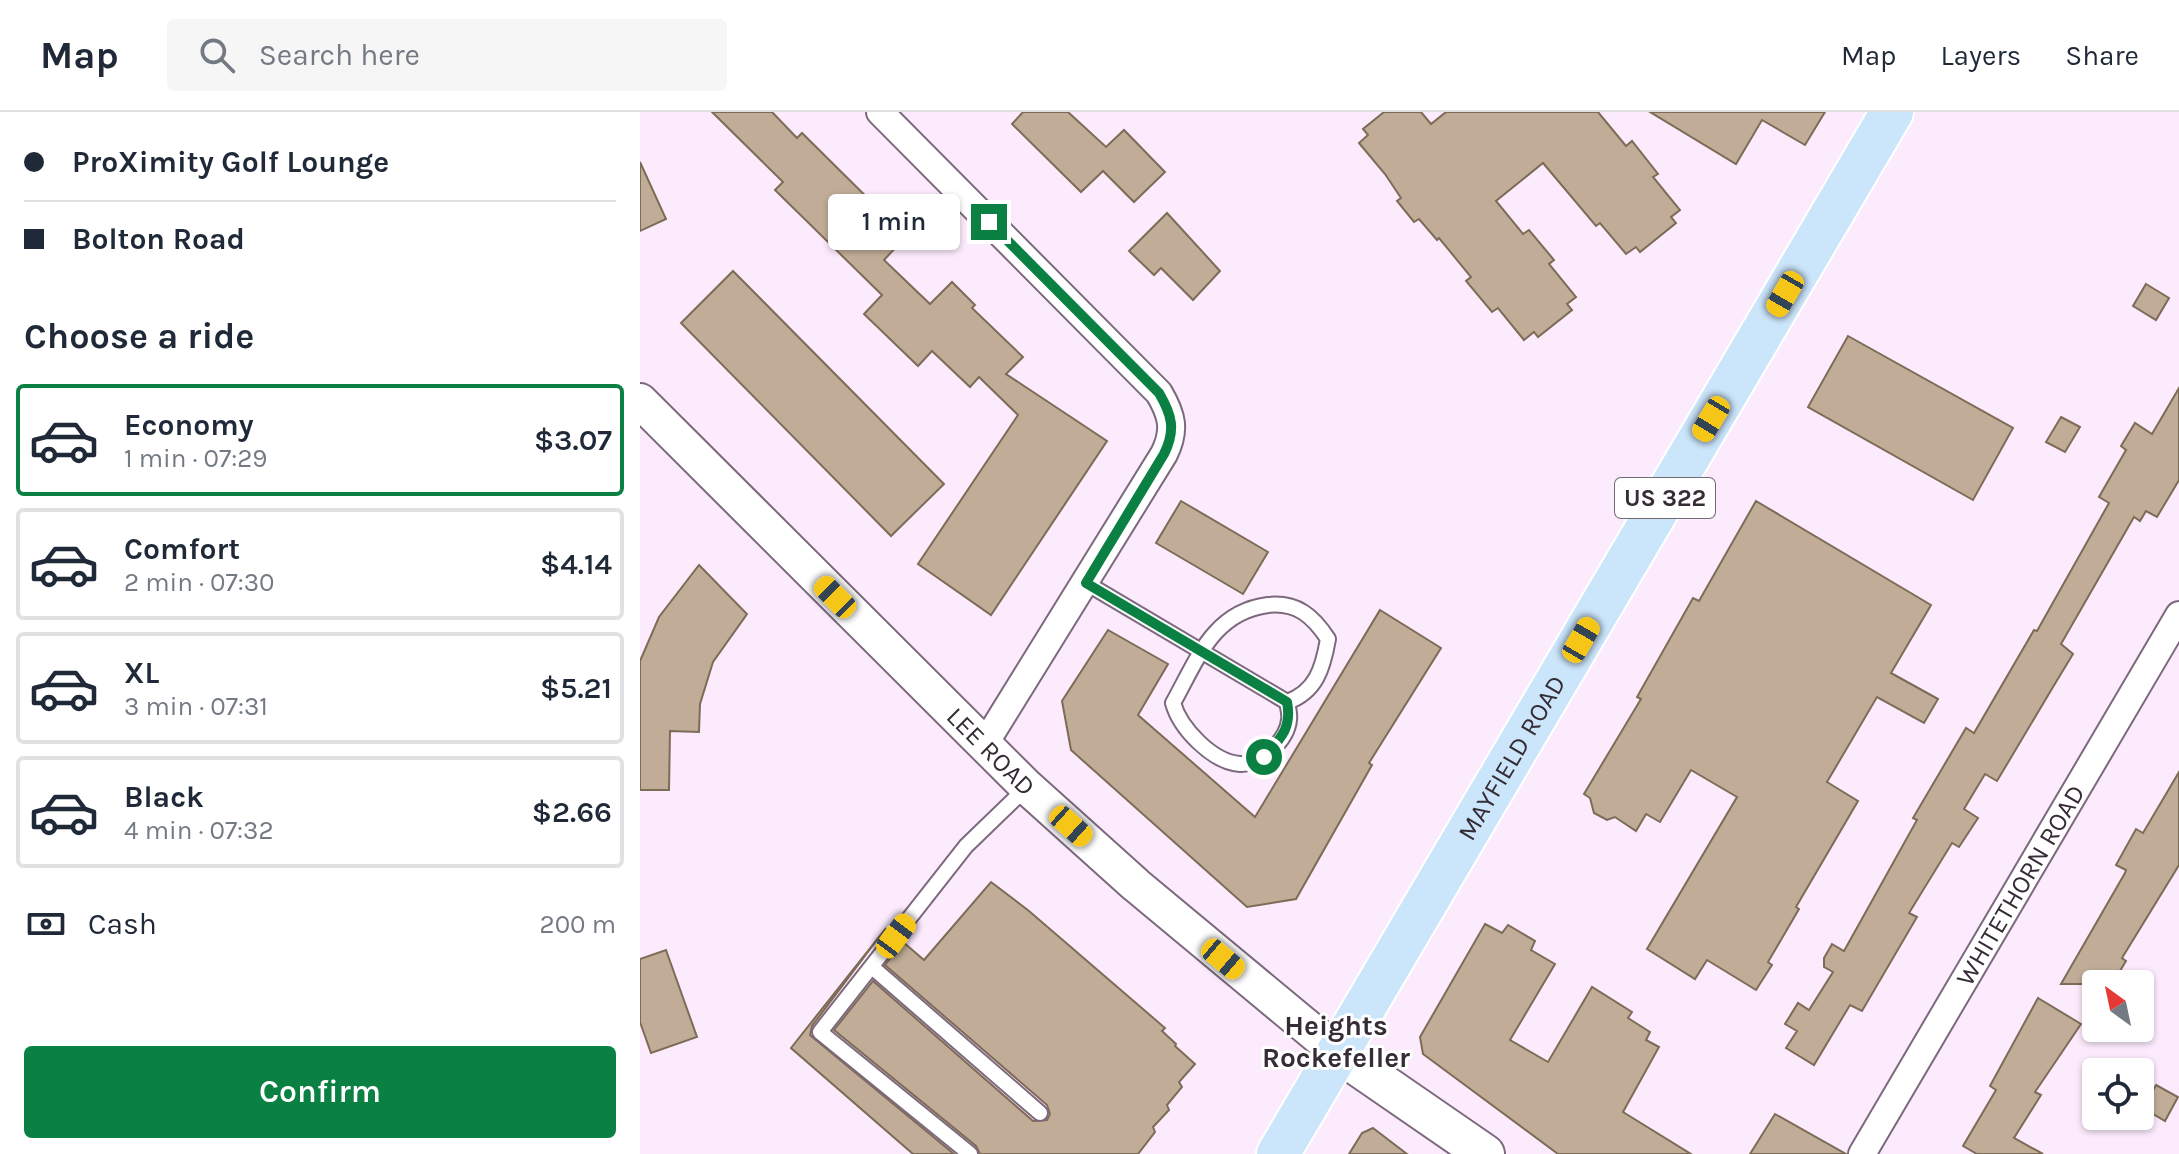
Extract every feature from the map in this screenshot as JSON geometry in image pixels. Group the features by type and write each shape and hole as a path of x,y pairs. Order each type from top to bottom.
{"main road":[{"name":"MAYFIELD ROAD","path":"1278,1154 1892,112"},
{"name":"LEE ROAD","path":"1337,1052 1485,1154"}],"street":[{"path":"880,112 1159,393 1172,416 1172,438 1164,454 984,745"},
{"name":"LEE ROAD","path":"640,401 1027,787 1136,885 1337,1052"},
{"name":"WHITETHORN ROAD","path":"1862,1154 2179,615"}],"lane":[{"path":"1086,583 1202,652 1287,702 1302,697 1322,672 1328,639 1314,618 1286,603 1253,607 1226,620 1202,652 1173,703 1178,720 1219,757 1241,764 1264,757 1285,734 1290,719 1287,702"},
{"path":"970,1154 820,1032 966,846 1027,787"},
{"path":"872,967 1040,1113"}],"building":[{"path":"712,112 772,112 797,138 802,133 899,229 891,238 898,245 884,260 930,304 952,282 975,305 972,308 1023,357 1006,374 1107,441 991,615 918,564 1018,415 979,377 970,387 932,351 918,366 864,314 882,295 775,190 783,182"},
{"path":"1023,112 1068,112 1106,147 1124,130 1165,172 1134,202 1103,171 1081,192 1012,124"},
{"path":"1384,112 1421,112 1431,124 1446,112 1598,112 1626,146 1632,141 1658,174 1653,177 1680,210 1671,217 1676,223 1640,252 1636,247 1626,254 1600,223 1596,226 1543,163 1496,201 1523,234 1529,230 1554,260 1549,264 1576,297 1567,304 1572,310 1538,337 1534,332 1524,340 1498,308 1492,312 1466,281 1471,277 1439,238 1437,240 1419,219 1414,222 1397,201 1401,198 1385,174 1359,143 1368,135 1363,129"},
{"path":"1650,112 1825,112 1805,145 1762,120 1736,164"},
{"path":"640,162 666,219 640,231"},
{"path":"1167,213 1220,271 1193,300 1161,268 1154,275 1129,251"},
{"path":"733,271 944,484 891,536 681,323"},
{"path":"2146,284 2169,298 2156,320 2133,306"},
{"path":"1848,336 2013,428 1973,500 1808,407"},
{"path":"2179,388 2179,480 2157,517 2146,511 2140,521 2134,517 2061,644 2073,654 1997,781 1985,774 1964,809 1978,818 1959,847 1952,843 1909,913 1917,917 1862,1011 1850,1005 1814,1065 1786,1048 1797,1031 1785,1024 1798,1003 1809,1010 1833,972 1824,967 1824,958 1832,944 1844,951 1917,820 1913,818 1966,728 1974,733 2034,630 2037,631 2109,503 2099,497 2126,450 2121,446 2135,423 2152,434"},
{"path":"2061,417 2080,427 2065,452 2046,442"},
{"path":"1181,501 1268,552 1243,594 1156,543"},
{"path":"1756,501 1931,605 1891,673 1938,699 1924,723 1877,697 1827,782 1858,801 1796,907 1799,909 1768,962 1772,965 1756,990 1707,960 1695,979 1647,949 1737,797 1691,770 1660,822 1646,814 1636,831 1615,817 1607,820 1594,813 1590,798 1584,794 1641,699 1637,697 1693,598 1699,601"},
{"path":"699,565 747,614 713,662 700,704 699,732 670,731 669,790 640,790 640,661 659,617"},
{"path":"1380,610 1441,648 1369,763 1372,765 1296,899 1247,907 1071,750 1062,701 1108,630 1168,664 1138,715 1255,817"},
{"path":"2179,772 2179,865 2122,958 2126,961 2121,970 2082,970 2082,984 2061,984 2125,873 2126,870 2116,865 2136,829 2143,833"},
{"path":"991,882 1165,1028 1162,1031 1195,1064 1179,1082 1182,1087 1167,1105 1169,1110 1153,1127 1155,1132 1138,1154 980,1154 976,1146 834,1030 873,981 1033,1121 1047,1120 1050,1114 1047,1105 885,965 903,942 924,960"},
{"path":"1485,924 1502,933 1508,925 1535,941 1531,950 1555,964 1510,1040 1548,1062 1592,987 1632,1012 1628,1018 1650,1032 1646,1040 1659,1047 1623,1112 1691,1154 1558,1154 1423,1054 1420,1037"},
{"path":"886,928 812,1026 810,1035 954,1154 913,1154 791,1048"},
{"path":"666,950 697,1037 651,1053 640,1022 640,959"},
{"path":"2038,998 2081,1024 2035,1092 2041,1095 2014,1138 2043,1154 1977,1154 1963,1146 1996,1090 1990,1086"},
{"path":"2156,1085 2178,1097 2165,1121 2154,1114"},
{"path":"1775,1114 1846,1154 1750,1154"},
{"path":"1373,1128 1407,1154 1349,1154 1362,1133"}],"district":[{"name":"Heights Rockefeller","path":"1336,1041"}],"route":[{"path":"989,222 1159,393 1172,416 1172,438 1164,454 1086,583 1287,702 1290,719 1285,734 1264,757"}]}
